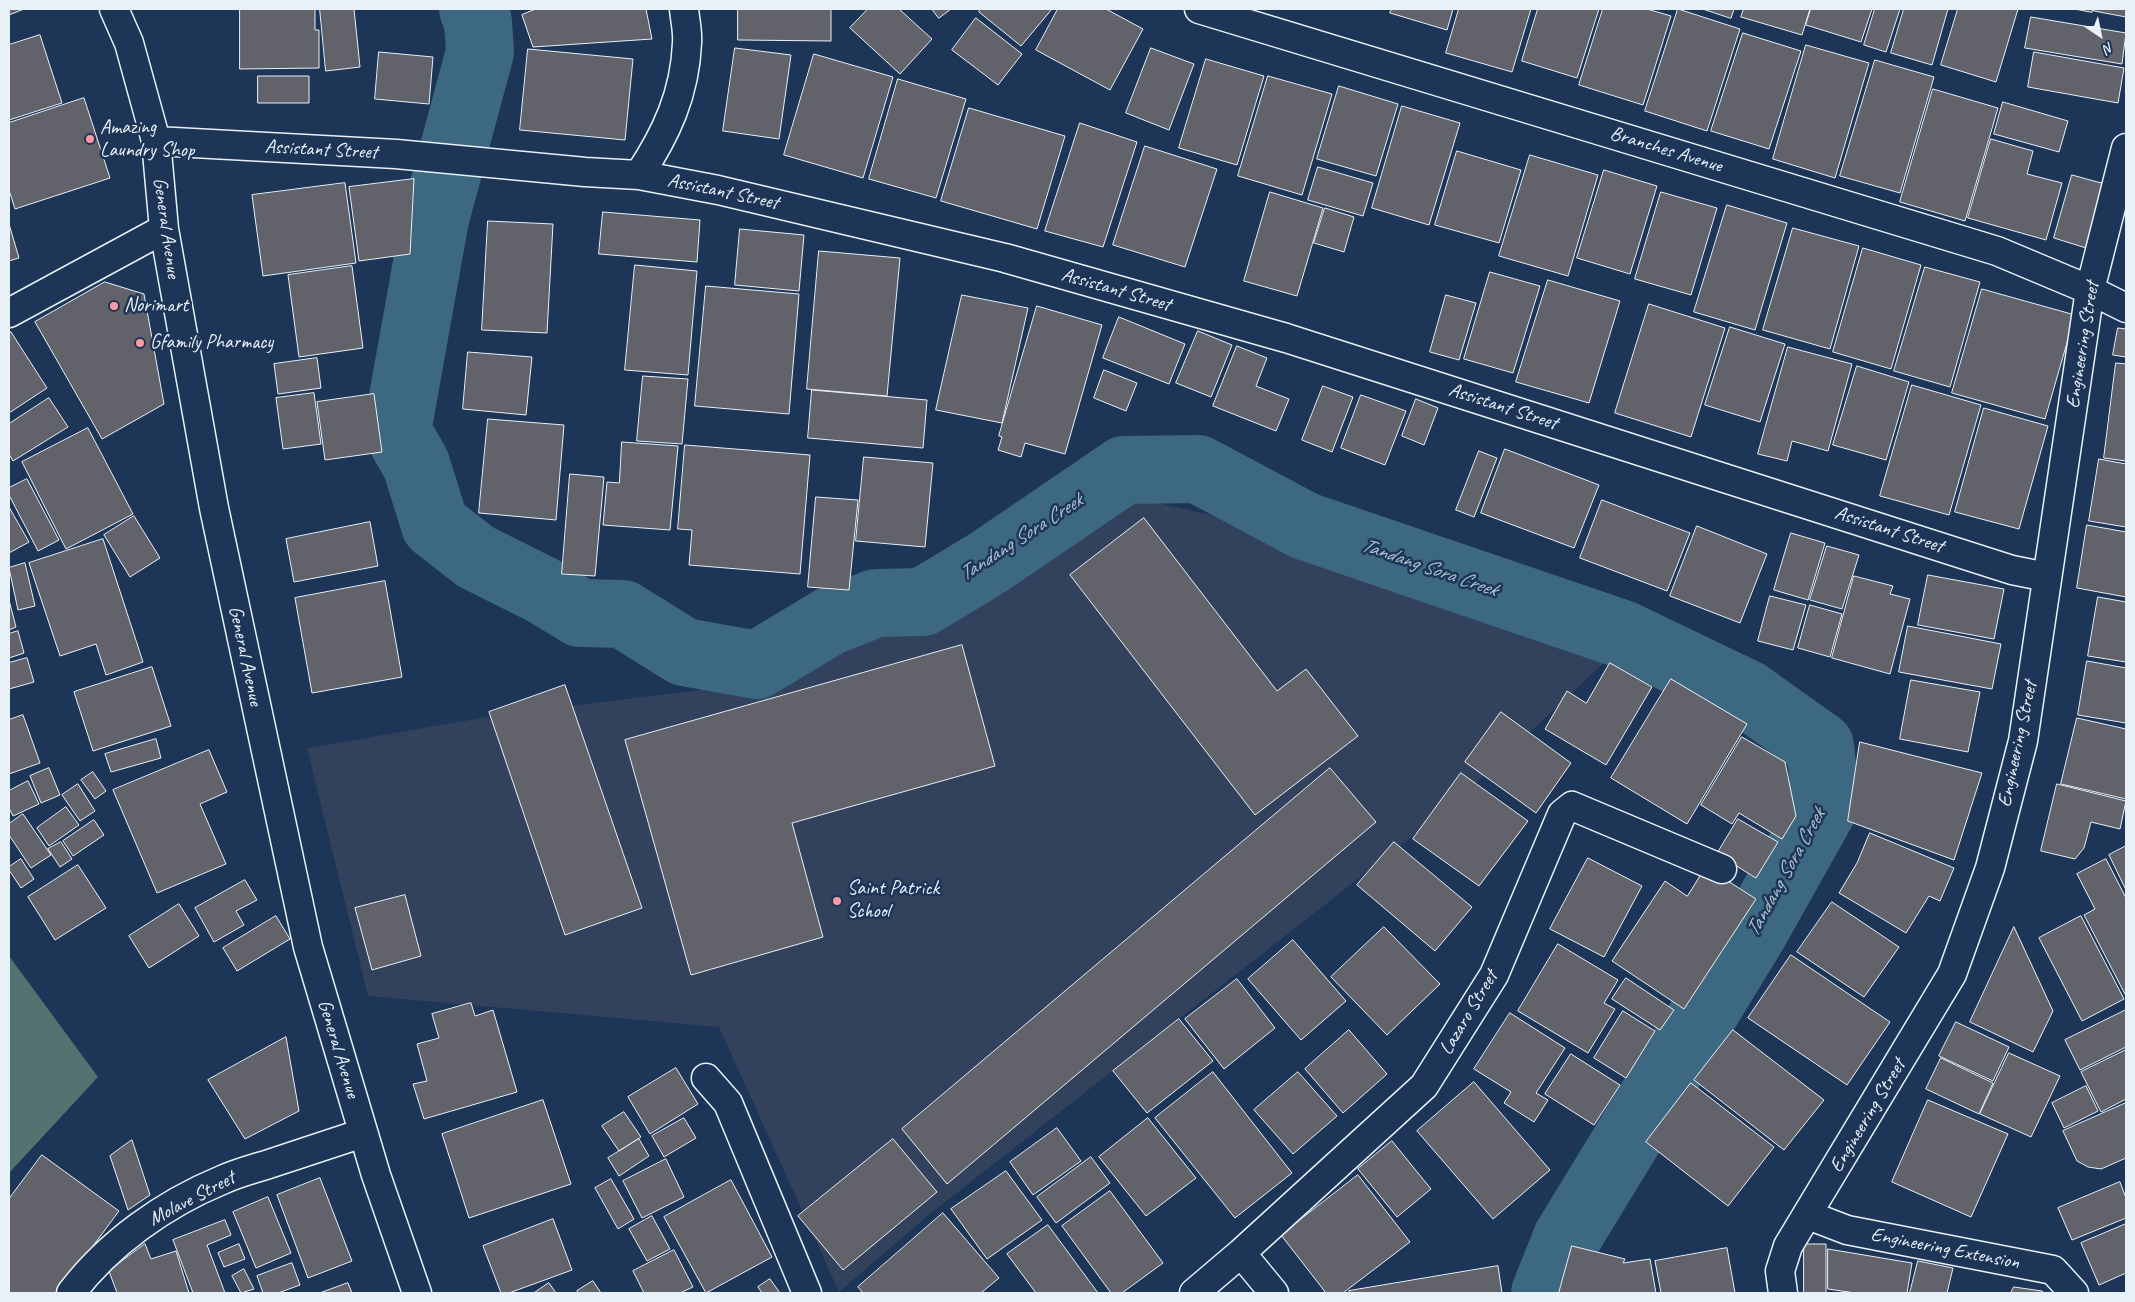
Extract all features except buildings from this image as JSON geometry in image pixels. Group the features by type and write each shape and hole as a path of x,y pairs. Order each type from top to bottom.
{"street":[{"name":"General Avenue","path":"114,9 129,43 156,141 164,229 214,508 308,947 363,1133 417,1293"},
{"path":"639,175 660,143 679,99 687,43 684,9"},
{"name":"Branches Avenue","path":"1199,9 1997,251 2090,290 2126,308"},
{"name":"Assistant Street","path":"156,141 396,154 585,172 639,175 718,190 1005,258 1286,338 2012,570 2047,577"},
{"name":"Engineering Street","path":"1783,1293 1780,1270 1788,1246 1952,974 1990,868 2023,741 2090,290 2126,148"},
{"path":"9,313 164,229"},
{"name":"Lazaro Street","path":"1194,1293 1241,1253 1424,1086 1494,975 1562,814 1572,806 1722,869"},
{"path":"706,1078 728,1103 806,1291"},
{"name":"Molave Street","path":"71,1293 83,1277 113,1247 148,1220 188,1197 222,1179 363,1133"},
{"name":"Engineering Extension","path":"1808,1215 1847,1230 2054,1270 2074,1293"},
{"path":"1241,1253 1274,1293"}],"shaded area":[{"name":"Saint Patrick School","path":"1127,496 1220,517 1316,566 1608,659 1451,806 926,1217 839,1292 719,1027 368,996 307,748 505,714 724,687 937,616"}],"green space":[{"path":"9,956 98,1077 9,1173"}],"waterway":[{"name":"Tandang Sora Creek","path":"473,9 478,22 480,52 435,219 397,431 416,464 435,525 476,557 544,591 580,613 623,614 684,652 757,665 830,621 876,603 923,602 989,562 1124,470 1198,469 1305,526 1622,634 1747,694 1820,746 1826,803 1753,933 1567,1238 1545,1293"}],"place":[{"name":"Amazing Laundry Shop","path":"90,139"},
{"name":"Norimart","path":"114,306"},
{"name":"Gfamily Pharmacy","path":"140,343"},
{"name":"Saint Patrick School","path":"837,901"}]}
